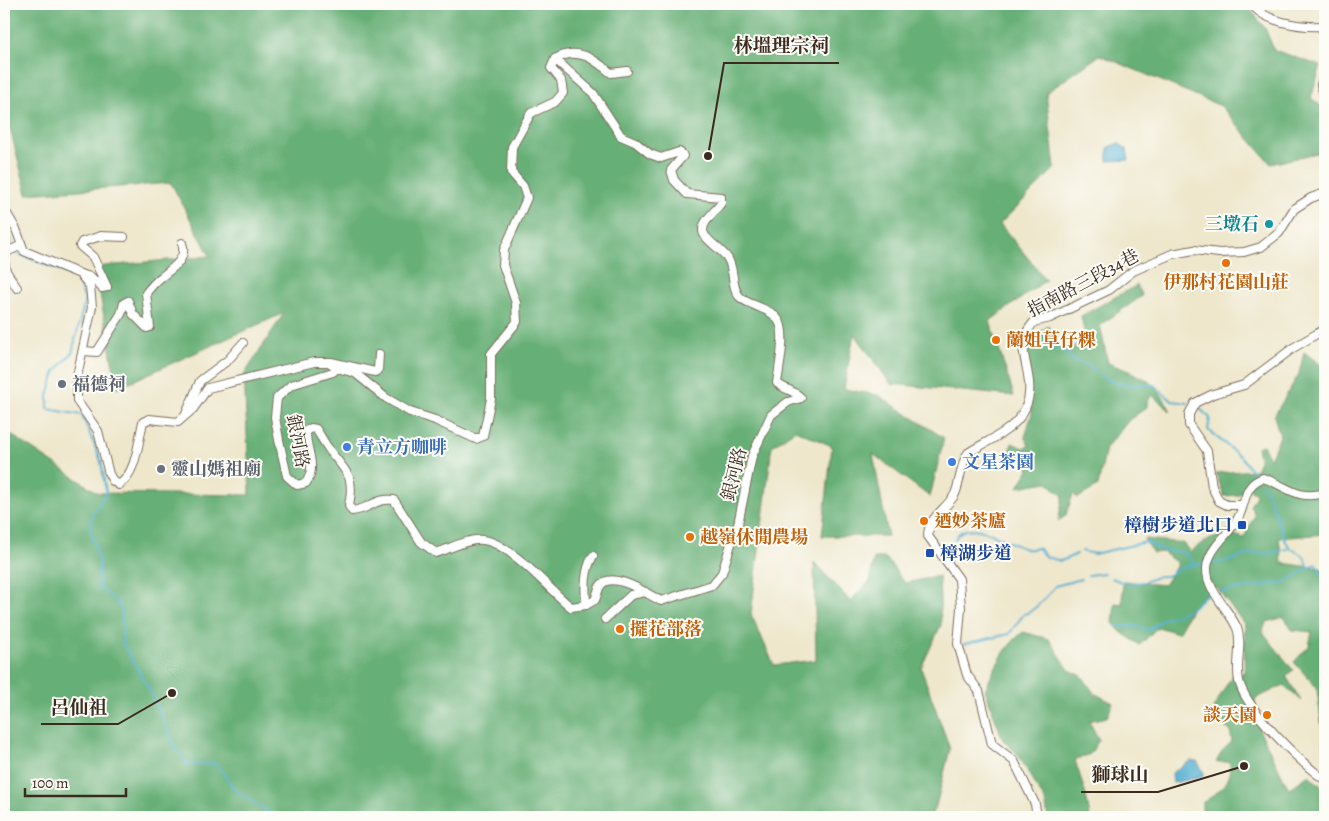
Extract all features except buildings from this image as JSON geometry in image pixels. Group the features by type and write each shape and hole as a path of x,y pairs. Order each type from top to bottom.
{"street":[{"path":"1252,4 1264,14 1295,25 1321,26 1325,34"},
{"path":"329,362 337,368 356,373 386,398 410,412 435,420 476,439 482,436 491,399 491,354 517,322 516,303 503,266 504,250 527,198 524,186 511,172 512,147 531,113 555,102 563,94 561,80 551,68 555,59 570,54 591,57 611,73 627,72"},
{"name":"銀河路","path":"337,368 333,372 291,385 277,398 275,417 287,476 297,485 306,483 311,475 312,459 306,439 306,431 311,428 316,429 333,456 346,468 351,494 349,506 352,511 363,510 381,499 394,500 421,542 436,553 484,540 498,546 533,570 553,593 571,607 595,600 601,585 608,581 623,582 661,601 712,585 722,573 730,544 737,529 752,456 771,415 788,402 801,398 796,393 784,389 777,384 781,326 776,316 741,299 735,290 733,269 722,249 706,238 703,230 706,221 721,202 721,197 687,194 674,180 671,170 683,156 682,154 679,152 661,158 650,154 635,142 621,136 593,93 555,59"},
{"path":"1325,72 1321,85 1325,96"},
{"name":"指南路三段34巷","path":"1037,817 1035,804 1014,761 992,744 979,691 967,675 958,644 961,608 959,579 928,536 928,530 935,516 954,495 964,459 968,453 1011,427 1022,415 1029,399 1028,368 1023,341 1034,322 1050,318 1108,290 1133,271 1172,254 1194,250 1244,252 1261,247 1279,233 1294,209 1311,198 1325,193"},
{"path":"4,209 16,229 20,246 32,256 90,277 102,288 107,287 93,257 80,246 82,242 101,236 124,237"},
{"path":"83,351 97,352 121,314 124,303 128,301 133,314 147,328 150,327 146,293 158,279 174,268 183,255 182,243"},
{"path":"4,253 20,246"},
{"path":"4,261 6,271 17,288"},
{"path":"80,274 90,286 92,307 77,376 78,400 98,431 109,474 119,486 124,482 134,462 143,422 149,419 178,422 194,409 200,396 208,388 314,362 329,362 375,372 378,370 379,354"},
{"path":"1241,505 1227,505 1219,501 1212,487 1207,451 1189,424 1189,414 1195,402 1213,394 1244,385 1293,348 1325,330"},
{"path":"186,416 200,382 228,360 243,343"},
{"path":"1325,493 1307,497 1289,491 1263,478 1255,480 1249,487 1241,505 1237,521 1208,559 1207,570 1211,588 1238,630 1237,665 1240,683 1266,726 1308,767 1325,780"},
{"path":"586,604 585,581 588,564 593,556"},
{"path":"605,620 631,595 645,592"}],"green space":[{"path":"4,4 1246,4 1265,28 1274,50 1321,66 1311,98 1325,109 1325,151 1271,164 1221,106 1100,55 1046,93 1055,168 1000,224 1046,280 990,321 1014,396 891,384 854,333 844,389 878,395 944,438 930,497 873,454 888,536 822,536 832,446 795,430 772,446 751,614 774,665 816,660 814,562 850,601 870,581 874,558 886,558 905,583 939,576 941,625 921,668 950,749 936,806 930,817 4,817 4,430 98,493 250,495 244,375 284,313 117,388 95,267 210,256 171,183 27,194 4,106"},
{"path":"1137,285 1142,296 1100,325 1108,363 1130,371 1153,385 1171,412 1152,395 1147,402 1147,407 1129,420 1106,448 1098,486 1078,498 1073,494 1066,515 1058,522 1063,496 1047,482 1018,487 1029,469 1023,458 1009,453 1012,443 1023,448 1029,446 1025,437 1032,413 1021,360 1033,341 1036,342 1036,336 1048,326 1059,347 1069,349 1086,340 1081,316"},
{"path":"1304,352 1325,368 1325,534 1279,538 1282,563 1325,569 1325,754 1317,688 1294,662 1309,646 1312,632 1292,630 1284,617 1267,622 1262,631 1293,670 1286,676 1301,701 1284,685 1255,699 1256,723 1289,789 1309,775 1325,790 1325,814 1321,817 1202,817 1202,803 1222,787 1226,782 1230,769 1230,762 1216,762 1223,750 1232,742 1230,730 1213,722 1215,705 1233,674 1244,673 1245,625 1216,587 1193,606 1178,633 1158,627 1140,645 1121,632 1113,623 1115,603 1122,604 1123,581 1164,585 1178,564 1163,552 1153,553 1144,539 1183,543 1190,552 1209,540 1223,536 1230,535 1244,538 1255,515 1250,506 1257,494 1247,487 1238,495 1224,496 1216,473 1256,470 1260,461 1257,447 1263,445 1270,459 1280,436 1274,416 1299,374"},
{"path":"1023,632 1049,639 1069,670 1082,676 1094,693 1113,703 1107,717 1089,721 1099,740 1090,754 1075,760 1086,795 1090,817 1048,817 1045,801 1018,755 1003,740 985,690 996,665 1005,651"}],"water":[{"path":"1118,143 1127,149 1129,160 1108,161 1108,148"},
{"path":"1190,761 1197,761 1204,773 1202,777 1173,783 1172,773"}],"waterway":[{"path":"4,222 13,248"},
{"path":"14,252 76,277 85,300 72,353 55,372 48,396 48,409 82,415 101,461 106,493 93,513 91,531 99,562 99,588 116,600 122,612 123,644 150,691 175,747 188,765 215,763 237,792 262,807 273,817"},
{"path":"1035,340 1046,347 1063,350 1072,359 1088,365 1106,379 1124,385 1154,385 1172,401 1188,403"},
{"path":"1198,407 1210,418 1208,430 1242,458 1254,474"},
{"path":"1261,484 1269,496 1285,540 1290,548 1304,556 1309,568 1316,564 1325,577"},
{"path":"955,539 961,532 969,529 978,530 1026,549 1038,548 1046,557 1061,561 1077,554"},
{"path":"1082,551 1094,554 1146,542 1165,551 1184,552 1194,564"},
{"path":"1210,563 1229,561 1249,554 1273,553 1290,548"},
{"path":"1112,578 1126,584 1144,582 1159,576 1167,576 1183,567 1204,563"},
{"path":"1221,592 1285,582 1309,568"},
{"path":"1088,575 1104,573"},
{"path":"964,644 1009,634 1024,614 1036,607 1055,586 1081,579"},
{"path":"1117,626 1136,626 1149,630 1163,619 1189,610 1209,592"}],"place":[{"name":"林塭理宗祠","path":"708,156"},
{"name":"三墩石","path":"1269,224"},
{"name":"伊那村花園山莊","path":"1226,263"},
{"name":"蘭姐草仔粿","path":"996,340"},
{"name":"福德祠","path":"62,384"},
{"name":"青立方咖啡","path":"347,447"},
{"name":"文星茶園","path":"952,462"},
{"name":"靈山媽祖廟","path":"161,469"},
{"name":"迺妙茶廬","path":"924,521"},
{"name":"樟樹步道北口","path":"1242,525"},
{"name":"越嶺休閒農場","path":"690,537"},
{"name":"樟湖步道","path":"930,553"},
{"name":"擺花部落","path":"620,629"},
{"name":"呂仙祖","path":"172,693"},
{"name":"談天園","path":"1267,715"},
{"name":"獅球山","path":"1244,766"}]}
